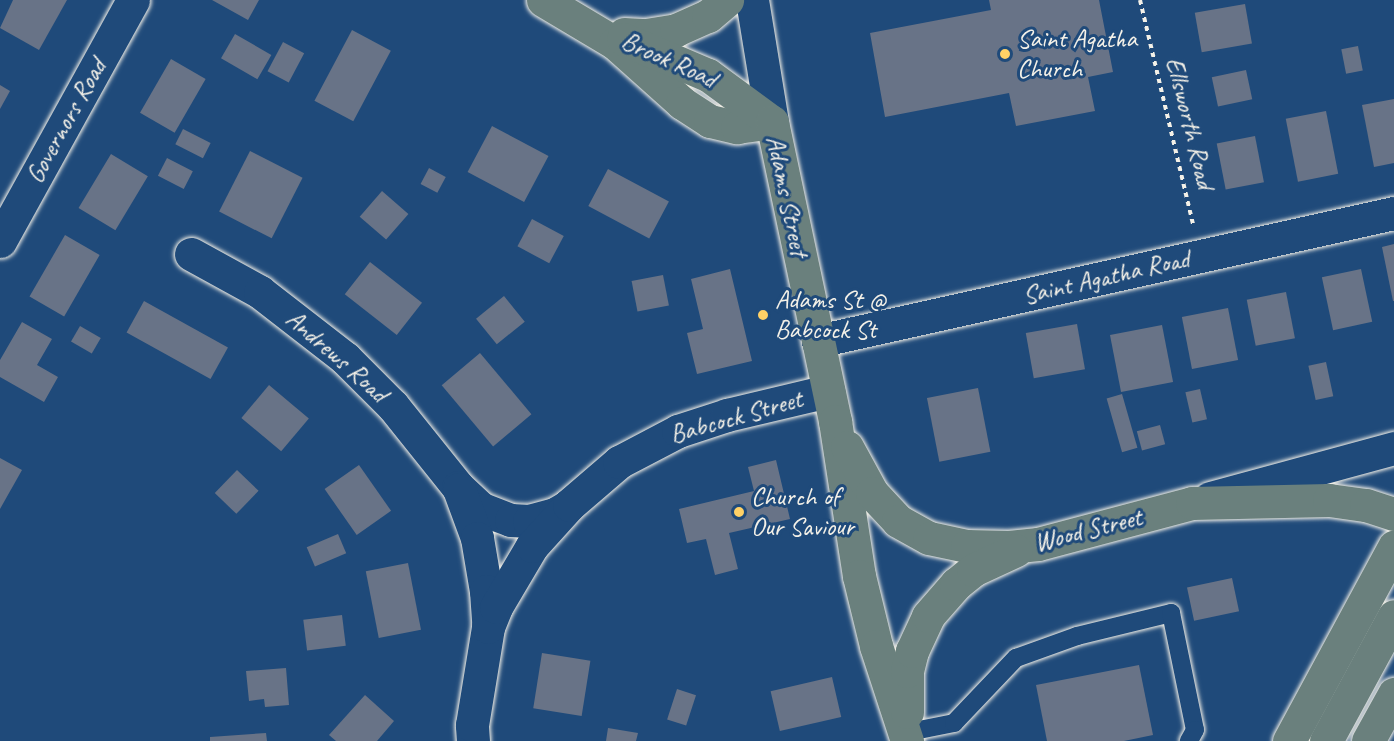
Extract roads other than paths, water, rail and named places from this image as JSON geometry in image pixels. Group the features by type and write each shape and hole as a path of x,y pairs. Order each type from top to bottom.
{"main road":[{"name":"Brook Road","path":"543,0 591,26 635,58 682,102 710,121 737,127 772,122"},
{"path":"591,26 631,35 662,33 700,21 727,0"},
{"name":"Adams Street","path":"772,122 831,406 860,576 876,646 908,738"},
{"name":"Wood Street","path":"831,406 852,459 872,493 884,508 911,530 947,543 1009,547 1038,544 1192,503"},
{"path":"1192,503 1268,500 1347,502 1394,514"},
{"path":"908,738 907,671 912,651 928,616 956,584 973,570 992,559 1038,544"},
{"path":"1289,741 1394,547"},
{"path":"1326,741 1394,616"},
{"path":"1368,741 1394,694"}],"street":[{"name":"Governors Road","path":"0,241 133,0"},
{"name":"Adams Street","path":"752,0 772,122"},
{"name":"Saint Agatha Road","path":"818,341 1394,213"},
{"name":"Andrews Road","path":"191,254 260,292 345,358 393,405 458,487 482,508 511,520 529,521 543,518 569,505"},
{"name":"Babcock Street","path":"471,736 488,627 516,569 532,546 569,505 620,462 678,431 727,414 831,406"},
{"name":"Wood Street","path":"1192,503 1385,450"},
{"name":"Andrews Road","path":"458,487 477,538 486,591 488,627"}],"lane":[{"path":"908,738 954,723 1016,658 1077,636 1171,613 1195,730 1190,741"}],"place":[{"name":"Saint Agatha Church","path":"1005,54"},
{"name":"Adams St @ Babcock St","path":"763,315"},
{"name":"Church of Our Saviour","path":"739,512"}]}
